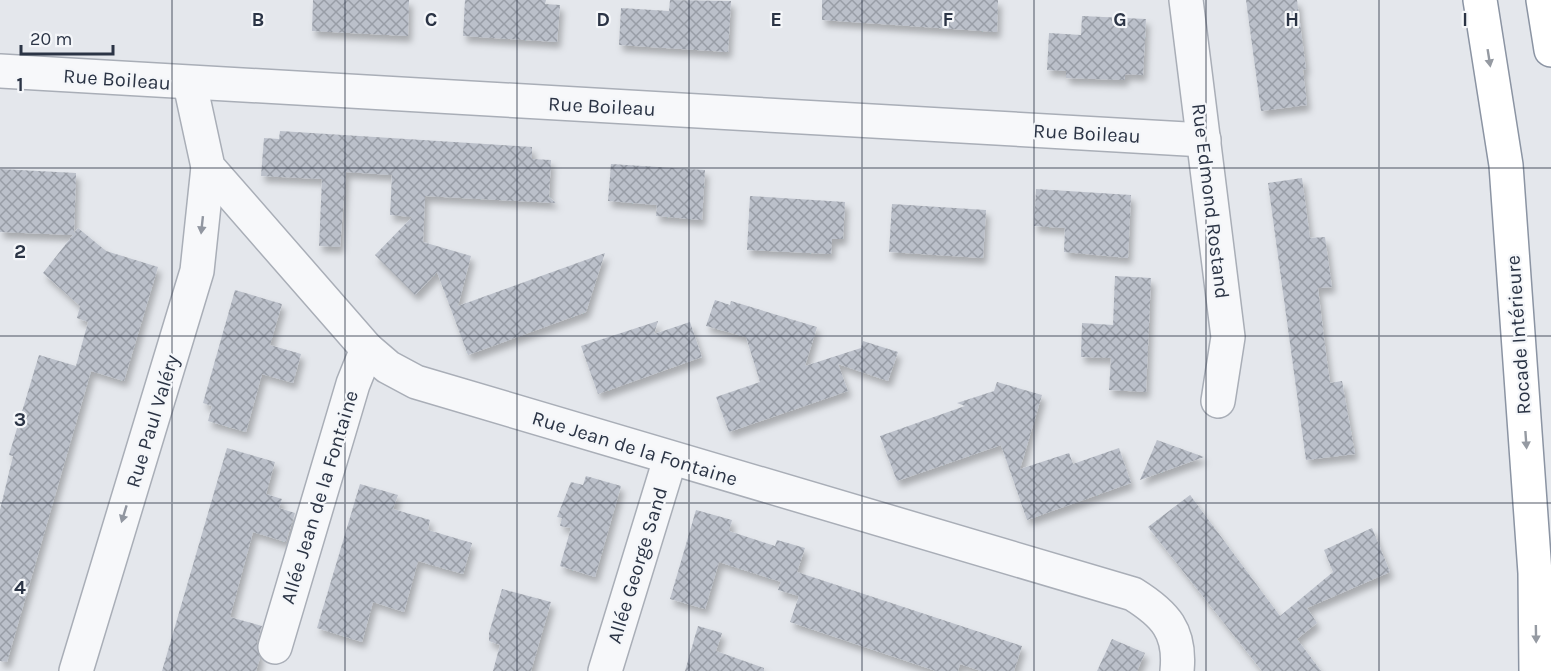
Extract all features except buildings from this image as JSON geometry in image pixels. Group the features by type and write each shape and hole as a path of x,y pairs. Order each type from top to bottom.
{"highway":[{"name":"Rocade Intérieure","path":"1480,0 1506,165 1535,573 1536,671"},
{"path":"1543,0 1551,50"}],"street":[{"name":"Rue Edmond Rostand","path":"1186,0 1228,337 1218,401"},
{"name":"Rue Boileau","path":"0,71 190,84 1204,140"},
{"name":"Rue Jean de la Fontaine","path":"190,84 208,167 367,349 388,367 416,382 670,459 1133,594 1156,609 1171,628 1179,650 1177,671"},
{"name":"Rue Paul Valéry","path":"76,671 197,271 208,167"},
{"name":"Allée Jean de la Fontaine","path":"275,647 353,384 367,349"},
{"name":"Allée George Sand","path":"605,671 670,459"}]}
